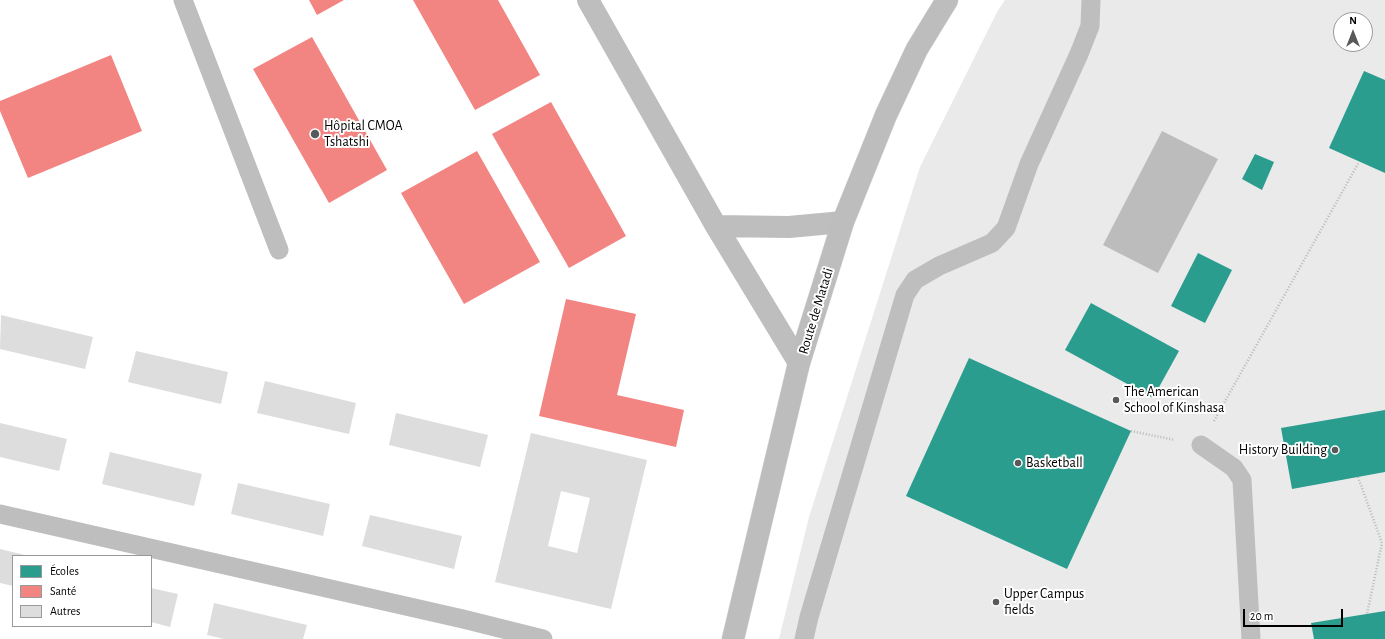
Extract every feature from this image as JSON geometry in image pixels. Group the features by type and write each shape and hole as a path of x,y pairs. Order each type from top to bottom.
{"main road":[{"name":"Route de Matadi","path":"733,639 799,363 843,222 886,115 917,49 947,0"}],"street":[{"path":"588,0 716,226 799,363"},
{"path":"716,226 789,227 843,222"}],"lane":[{"path":"183,0 279,250"},
{"path":"804,639 809,617 905,295 915,280 939,266 992,243 1006,228 1029,164 1079,54 1090,26 1091,0"},
{"path":"1201,445 1234,468 1242,480 1251,639"},
{"path":"0,514 543,639"}],"path":[{"path":"1131,431 1201,445 1359,162"},
{"path":"1358,477 1382,542 1367,614"}],"shaded area":[{"name":"The American School of Kinshasa","path":"1005,0 1385,0 1385,639 779,639 809,517 920,167 997,12"},
{"path":"1162,131 1218,159 1158,273 1103,245"}],"building: Écoles":[{"path":"1364,71 1385,80 1385,173 1329,148"},
{"path":"1255,154 1274,162 1262,190 1242,179"},
{"path":"1198,253 1232,270 1205,323 1171,306"},
{"path":"1091,303 1179,351 1153,398 1065,350"},
{"name":"Basketball","path":"969,358 1131,431 1067,569 906,496"},
{"name":"History Building","path":"1385,410 1385,472 1292,489 1281,428"},
{"path":"1385,611 1385,639 1314,639 1311,623"}],"building: Santé":[{"path":"309,0 344,0 317,15"},
{"path":"413,0 498,0 540,75 475,110"},
{"path":"312,37 387,170 329,203 253,69"},
{"path":"111,55 142,131 28,178 0,111 0,101"},
{"path":"551,102 626,236 569,268 492,134"},
{"path":"477,151 540,262 464,304 401,193"},
{"path":"566,299 636,314 617,395 684,410 676,447 539,416"}],"building: Autres":[{"path":"1,315 93,337 85,369 0,349"},
{"path":"136,351 228,372 221,404 128,382"},
{"path":"265,381 356,403 349,434 257,413"},
{"path":"396,413 488,435 480,467 389,445"},
{"path":"0,423 67,439 59,471 0,457"},
{"path":"531,433 647,460 611,609 495,582","holes":["561,491 590,498 577,553 548,546"]},
{"path":"110,452 202,474 194,506 102,484"},
{"path":"238,483 330,504 323,536 231,514"},
{"path":"370,515 462,536 454,569 362,546"},
{"path":"0,549 25,555 12,555 12,586 0,583"},
{"path":"152,588 178,594 170,627 152,622"},
{"path":"214,603 307,625 303,639 224,639 207,635"}],"place":[{"name":"Hôpital CMOA Tshatshi","path":"315,134"},
{"name":"The American School of Kinshasa","path":"1116,400"},
{"name":"History Building","path":"1335,450"},
{"name":"Basketball","path":"1018,463"},
{"name":"Upper Campus fields","path":"996,602"}]}
